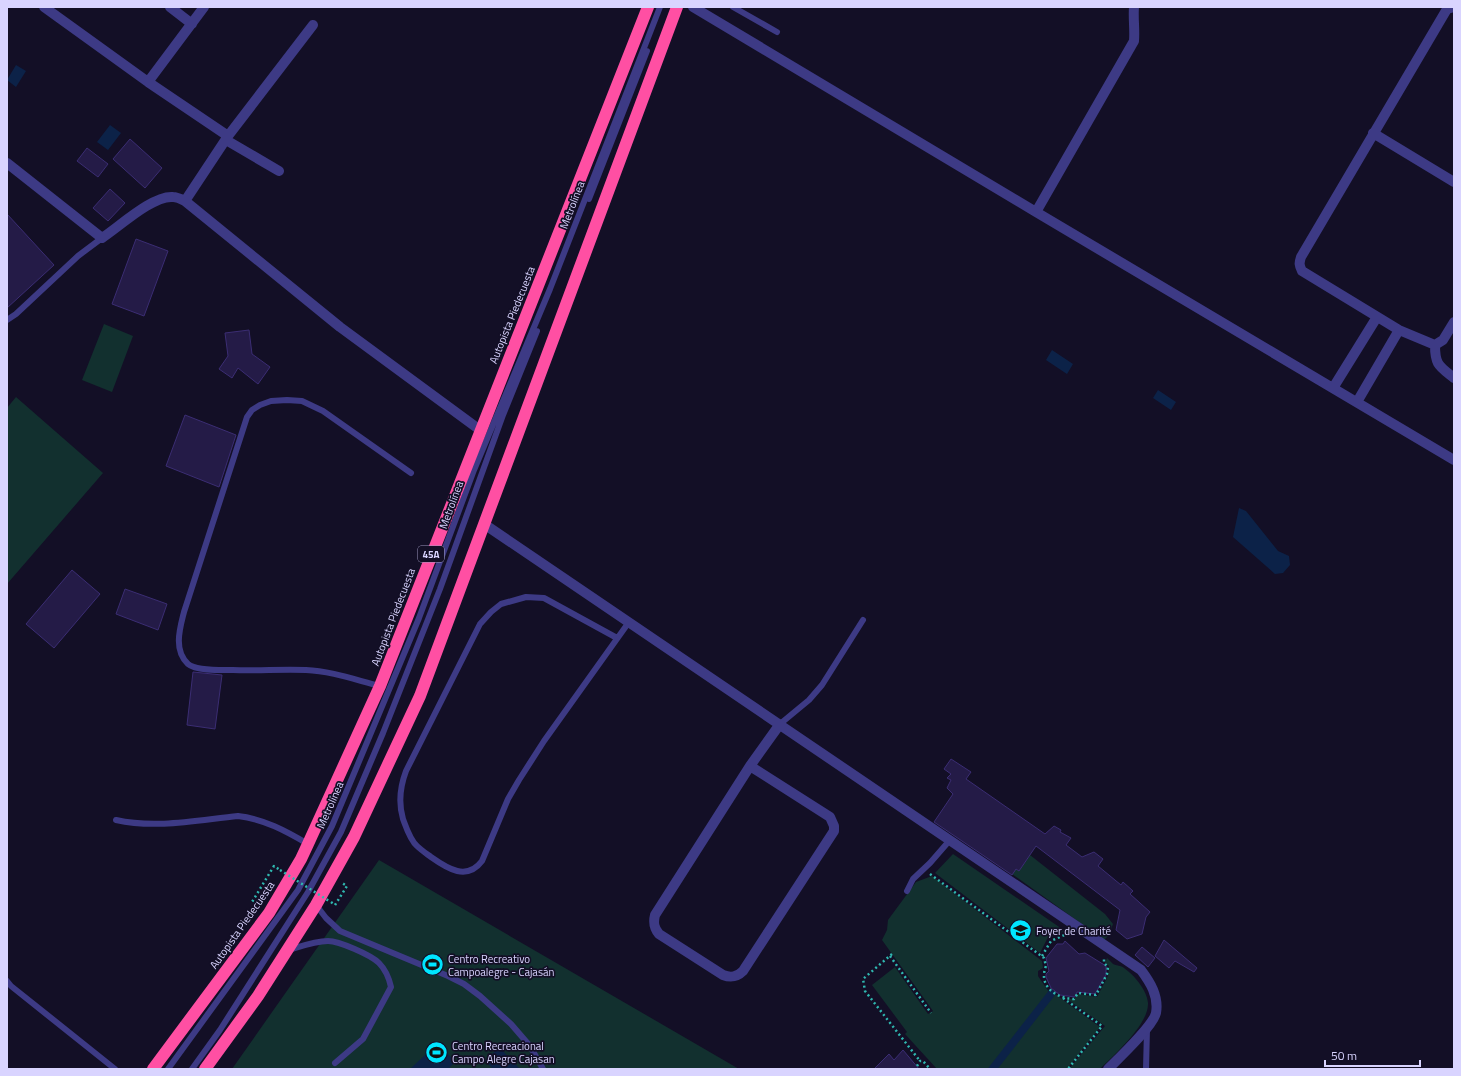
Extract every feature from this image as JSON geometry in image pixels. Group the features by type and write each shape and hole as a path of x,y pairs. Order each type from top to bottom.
{"highway":[{"name":"Autopista Piedecuesta","path":"153,1069 269,913 301,859 308,844 380,686 648,7"},
{"path":"205,1069 258,996 289,950 316,905 354,837 420,696 677,7"}],"street":[{"path":"44,7 227,138 279,171"},
{"path":"170,7 192,24"},
{"path":"148,82 204,7"},
{"path":"693,7 704,10 1036,212 1454,460"},
{"path":"1036,212 1134,41 1134,7"},
{"path":"1454,7 1447,9 1373,133 1299,262 1299,266 1302,271 1377,317 1399,330 1435,344 1443,340 1454,322"},
{"path":"185,201 227,138 313,25"},
{"path":"1373,133 1454,182"},
{"path":"7,163 102,238 150,203 161,198 172,197 185,201 346,331 480,430"},
{"path":"1333,388 1377,317"},
{"path":"1357,402 1399,330"},
{"path":"1435,344 1435,357 1439,366 1454,378"},
{"path":"484,524 1141,970 1151,983 1156,998 1156,1014 1147,1027 1108,1069"},
{"path":"750,766 830,817 834,826 834,831 743,971 732,977 723,975 659,934 656,930 654,920 655,915 750,766 780,724"}],"lane":[{"name":"Metrolínea","path":"168,1069 298,890 332,826 419,618 474,470 553,282 660,7"},
{"name":"Metrolínea","path":"192,1069 220,1030 308,892 341,832 383,733 437,596 503,415 664,7"},
{"path":"732,7 777,32"},
{"path":"7,320 16,314 78,256 102,238"},
{"path":"380,686 329,673 306,670 260,671 195,667 188,664 183,657 178,638 184,612 242,432 247,417 252,410 270,401 302,401 323,411 411,473"},
{"path":"617,638 544,598 526,596 501,604 490,612 480,624 409,764 401,784 400,800 403,819 416,846 445,868 459,872 477,868 482,861 508,799 519,780 544,741 629,622"},
{"path":"780,724 809,700 822,685 863,620"},
{"path":"116,820 153,824 238,816 248,817 289,833 308,844"},
{"path":"906,891 913,879 950,840"},
{"path":"316,905 331,924 340,931 448,976 480,996 511,1024 530,1046 543,1069"},
{"path":"289,950 314,942 334,941 346,945 375,960 388,974 391,987 363,1039 335,1063"},
{"path":"7,981 11,986 115,1069"},
{"path":"1146,1069 1147,1027"}],"path":[{"path":"269,913 252,902 274,866 329,901"},
{"path":"923,870 933,875 1042,956 1046,966 1044,980 1051,991 1102,1026 1068,1069"},
{"path":"1042,956 1051,941 1070,933"},
{"path":"1063,998 1074,998 1078,993 1096,995 1107,974 1108,967 1104,963 1104,959 1110,948"},
{"path":"930,1069 924,1062 920,1062 865,991 863,978 891,955 931,1013"},
{"path":"917,1066 920,1062"}],"green space":[{"path":"104,324 133,336 112,392 82,380"},
{"path":"16,397 103,473 7,584 7,408"},
{"path":"953,854 1065,931 1047,939 1040,953 935,873"},
{"path":"1030,855 1105,914 1113,924 1109,935 1104,940 1012,874 1016,869 1019,871"},
{"name":"Centro Recreativo Campoalegre - Cajasán","path":"379,860 739,1069 232,1069"},
{"path":"932,876 1042,961 1043,968 1038,971 1038,976 1049,992 989,1069 937,1069 905,1034 907,1032 872,985 895,967 928,1014 933,1011 882,940 887,930 888,920 916,882"},
{"path":"1107,958 1113,964 1121,966 1128,971 1136,979 1147,998 1147,1011 1143,1020 1130,1038 1100,1069 1069,1069 1105,1026 1067,999 1074,999 1078,994 1097,997 1108,976 1109,966 1105,963"},
{"path":"1055,994 1100,1027 1067,1069 996,1069"}],"water":[{"path":"16,65 26,71 16,87 7,80"},
{"path":"110,125 121,133 108,150 97,142"},
{"path":"1052,350 1073,364 1067,374 1046,360"},
{"path":"1158,390 1176,402 1171,410 1153,398"},
{"path":"1239,508 1246,511 1278,551 1289,556 1290,565 1283,573 1275,574 1233,537"},
{"name":"Centro Recreacional Campo Alegre Cajasan","path":"438,1043 455,1062 448,1069 410,1069"},
{"path":"499,1047 520,1069 493,1069 485,1061"}],"building":[{"path":"130,139 162,168 145,188 113,159"},
{"path":"87,148 108,164 98,177 77,161"},
{"path":"110,189 125,203 108,221 93,208"},
{"path":"7,214 54,265 7,308"},
{"path":"136,239 168,251 144,316 112,304"},
{"path":"249,330 252,354 270,367 258,384 238,368 232,378 219,369 228,356 225,333"},
{"path":"185,415 236,435 219,487 166,466"},
{"path":"72,570 100,594 54,648 26,624"},
{"path":"125,589 167,604 158,630 116,614"},
{"path":"193,672 222,675 215,729 187,725"},
{"path":"951,759 971,772 966,779 1045,834 1054,826 1061,830 1060,832 1071,838 1066,845 1082,857 1094,852 1103,859 1098,866 1121,885 1123,882 1133,891 1130,894 1150,912 1146,917 1142,934 1127,939 1116,930 1120,910 1036,846 1019,871 1016,869 1012,875 934,822 953,794 947,788 951,780 947,778 951,774 944,769"},
{"path":"1164,940 1197,968 1194,972 1175,961 1169,968 1155,956"},
{"path":"1065,941 1079,954 1085,953 1106,966 1106,975 1095,994 1077,992 1075,997 1060,995 1051,988 1046,977 1046,974 1049,971 1046,958 1057,944 1063,944"},
{"path":"1142,947 1155,958 1148,967 1135,955"},
{"path":"903,1050 919,1069 874,1069 889,1054 894,1060"}],"waterway":[{"path":"990,1069 1051,991"},
{"path":"995,1069 1054,993"}],"place":[{"name":"Foyer de Charité","path":"1021,931"},
{"name":"Centro Recreativo Campoalegre - Cajasán","path":"432,965"},
{"name":"Centro Recreacional Campo Alegre Cajasan","path":"437,1052"}]}
